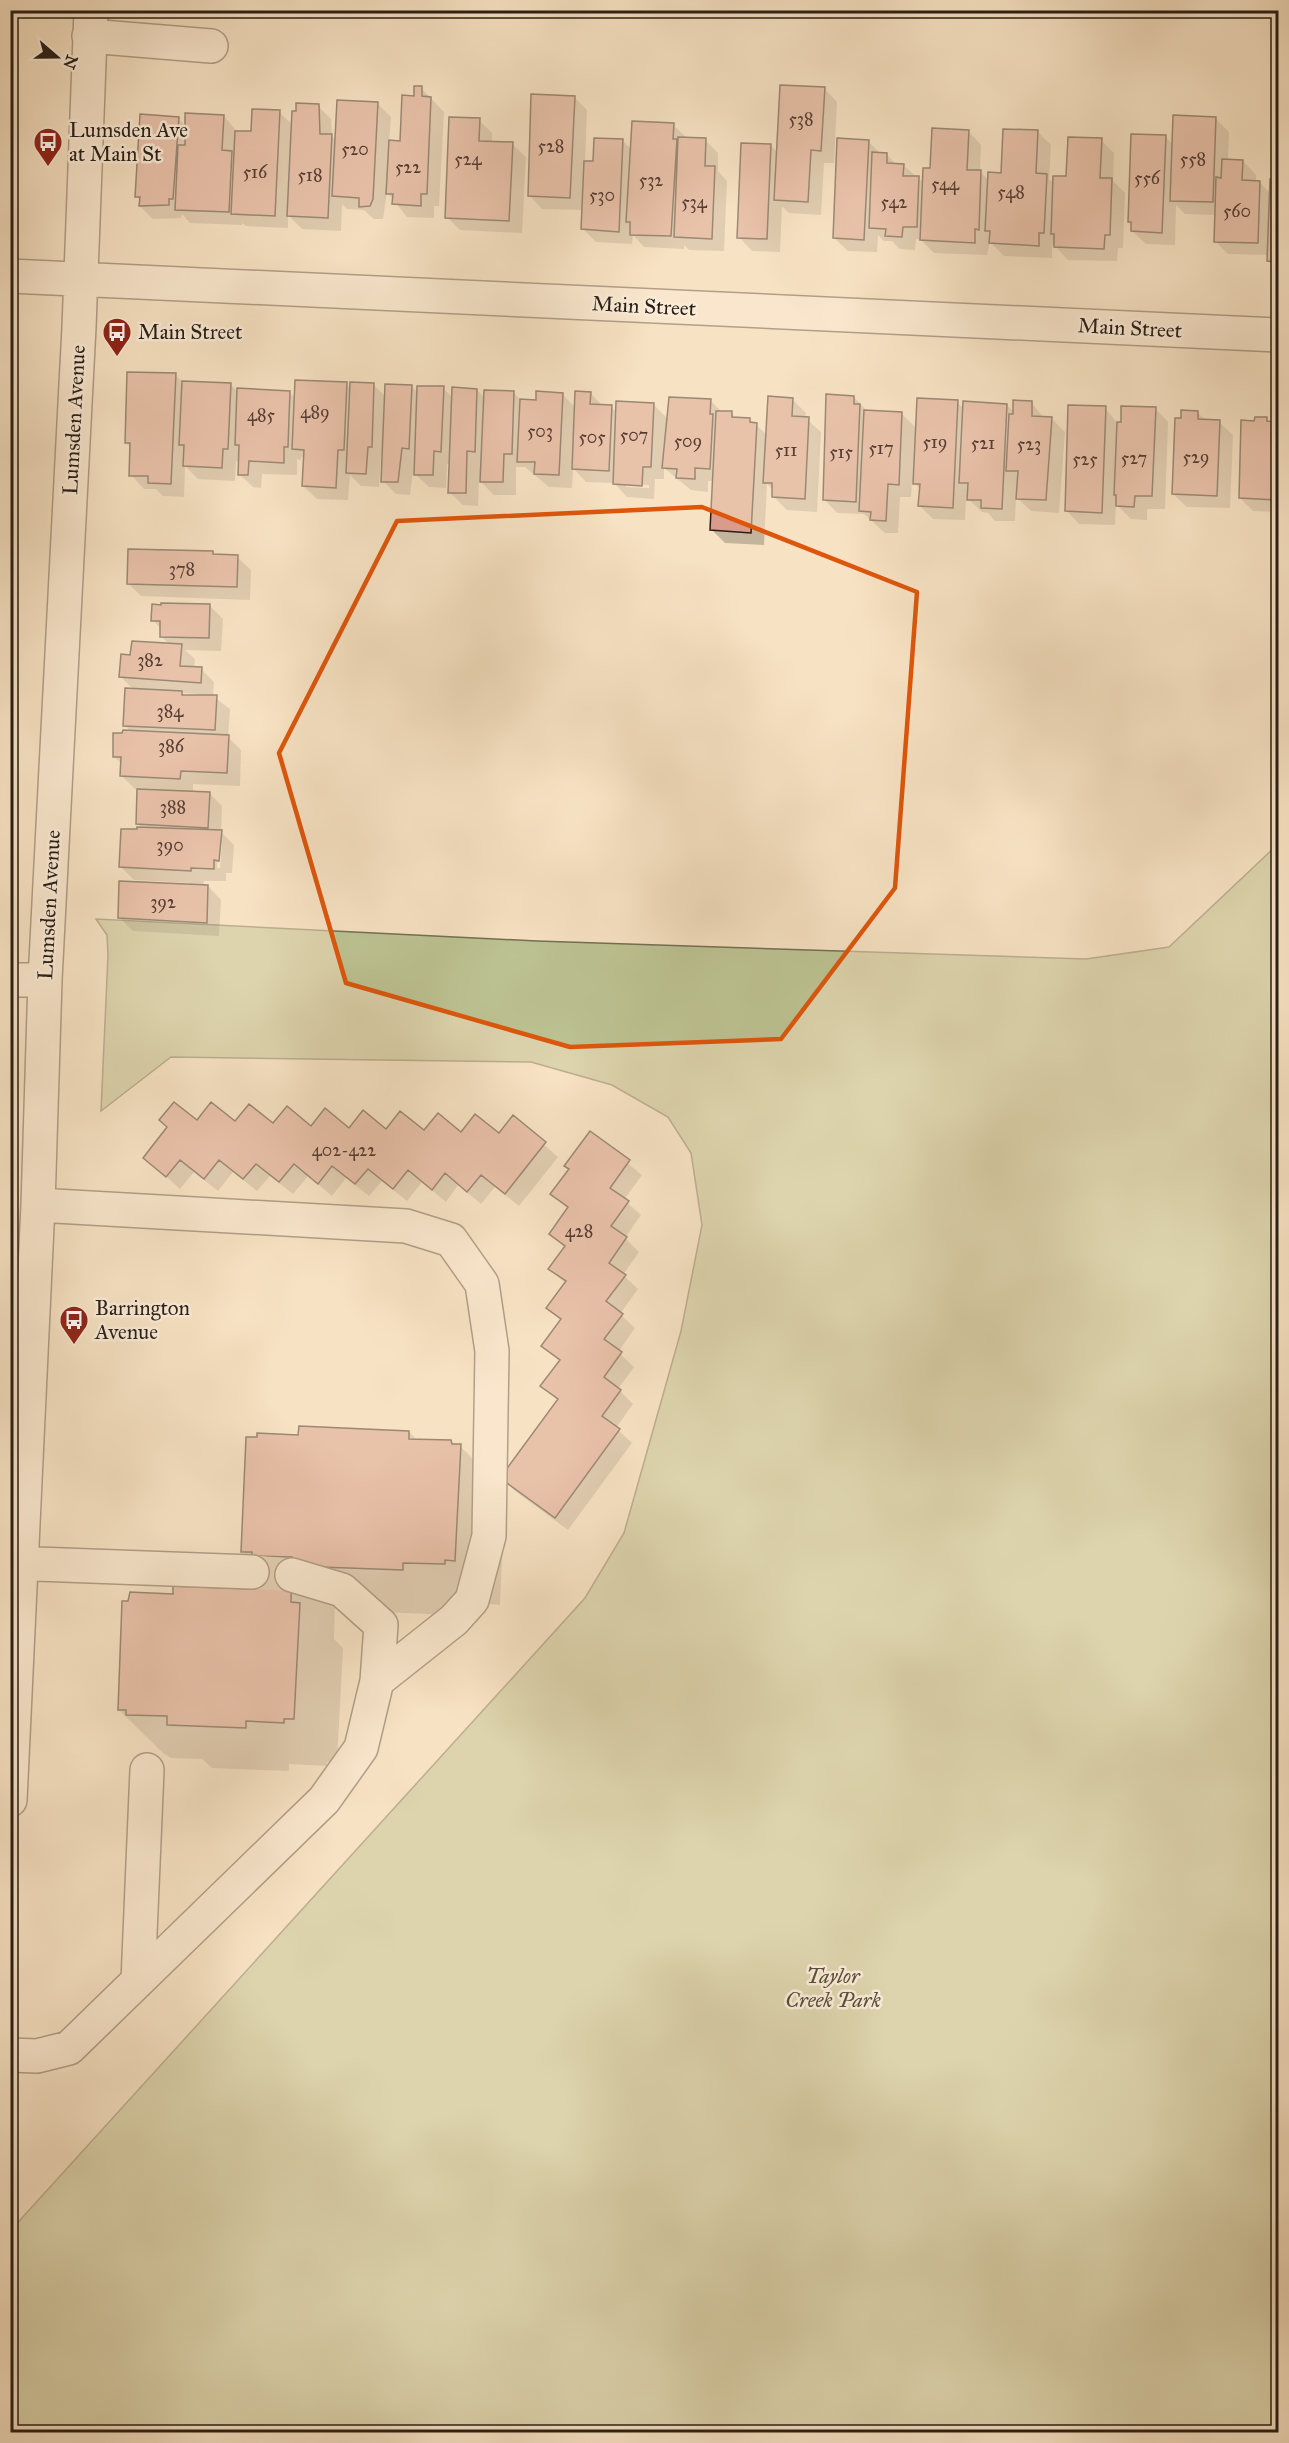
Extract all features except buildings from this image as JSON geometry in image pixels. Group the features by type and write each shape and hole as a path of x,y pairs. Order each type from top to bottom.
{"street":[{"path":"90,23 211,46"},
{"name":"Lumsden Avenue","path":"10,1800 15,1563 38,1205 45,980 81,279 90,23"},
{"name":"Main Street","path":"10,276 1278,335"},
{"path":"10,980 45,980"},
{"path":"38,1205 406,1226 450,1240 482,1284 492,1351 489,1536 472,1600 454,1620 377,1681"},
{"path":"15,1563 252,1572"},
{"path":"10,2055 37,2055 69,2049 324,1800 361,1748 377,1681 381,1625 342,1590 292,1575"},
{"path":"138,1981 147,1770"}],"highlighted area":[{"path":"702,507 917,592 895,888 781,1039 570,1047 346,983 279,753 397,521"}],"green space":[{"name":"Taylor Creek Park","path":"1278,844 1278,2432 11,2432 11,2230 585,1598 624,1533 681,1331 702,1225 691,1153 668,1117 612,1085 531,1062 171,1057 101,1111 108,955 107,935 96,919 537,941 1086,959 1169,947"}],"tunnel":[{"path":"252,1572 292,1575"}],"place":[{"name":"Lumsden Ave at Main St","path":"48,168"},
{"name":"Main Street","path":"117,358"},
{"name":"Barrington Avenue","path":"74,1346"}]}
